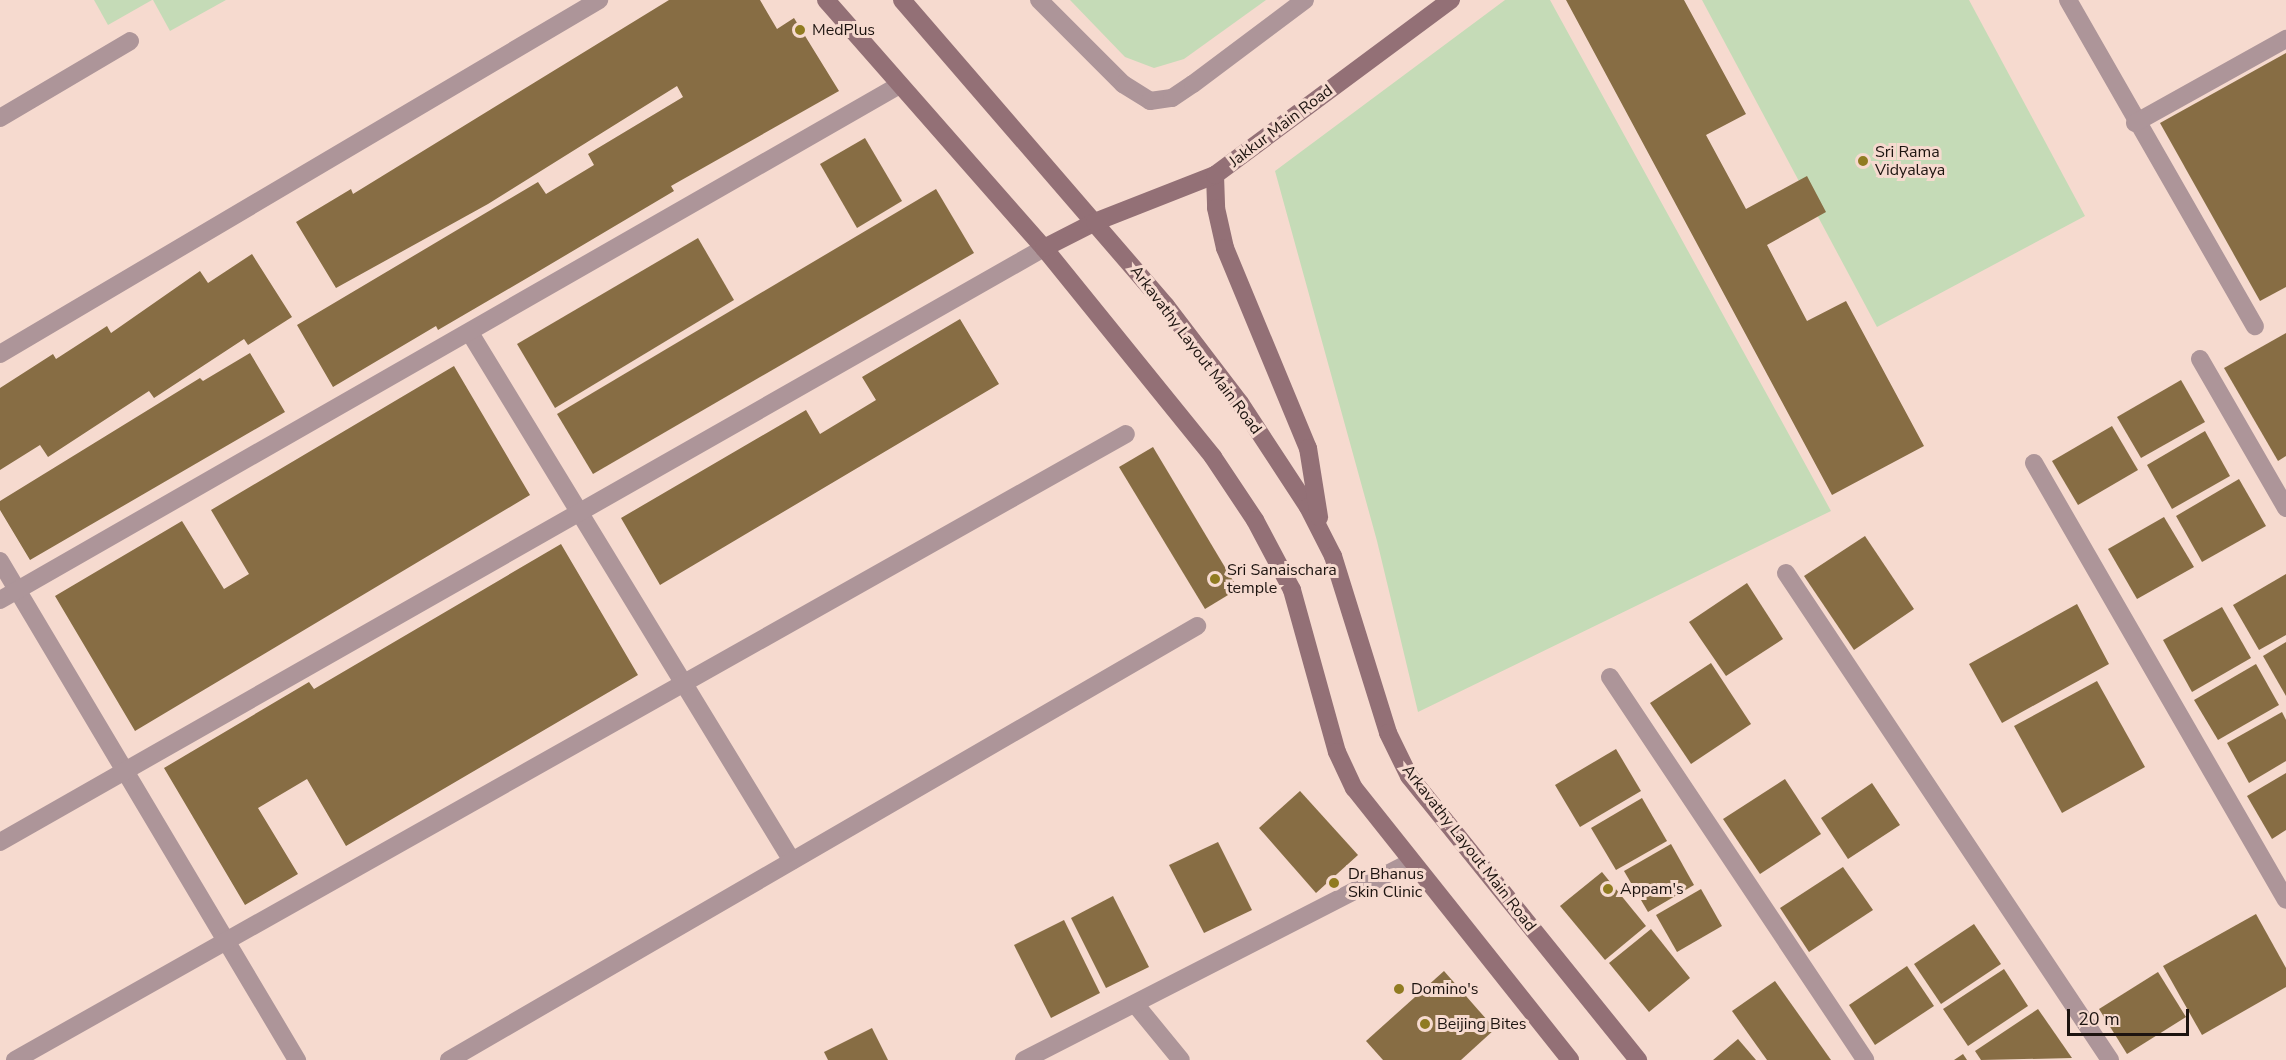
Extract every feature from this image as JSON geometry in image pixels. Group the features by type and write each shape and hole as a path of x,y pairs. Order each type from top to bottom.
{"main road":[{"path":"826,0 898,86 1044,248 1165,394 1213,457 1260,529 1292,590 1341,763 1354,788 1570,1060"},
{"path":"902,0 1095,222"},
{"name":"Jakkur Main Road","path":"1044,248 1095,222 1215,175 1451,0"},
{"path":"1215,175 1216,207 1225,248 1308,448 1321,531"},
{"name":"Arkavathy Layout Main Road","path":"1095,222 1166,306 1240,403 1321,531 1342,580 1388,733 1408,776 1638,1060"}],"street":[{"path":"0,354 599,0"},
{"path":"1039,0 1123,84 1150,101 1172,98 1305,0"},
{"path":"2068,0 2135,123 2254,326"},
{"path":"2135,123 2286,39"},
{"path":"0,117 130,41"},
{"path":"0,600 898,86"},
{"path":"0,842 1044,248"},
{"path":"470,333 792,861"},
{"path":"2200,359 2286,508"},
{"path":"15,1060 1126,434"},
{"path":"2034,463 2286,900"},
{"path":"0,561 297,1060"},
{"path":"1786,573 2109,1060"},
{"path":"449,1060 1197,626"},
{"path":"1610,677 1864,1060"},
{"path":"1024,1060 1411,862"},
{"path":"1135,1004 1181,1060"}],"green space":[{"path":"94,0 152,0 108,25"},
{"path":"153,0 226,0 170,31"},
{"path":"1070,0 1266,0 1184,59 1154,68 1125,57"},
{"path":"1505,0 1550,0 1831,511 1418,712 1377,541 1275,171"},
{"path":"1702,0 1969,0 2085,216 1877,327"}],"building":[{"path":"669,0 760,0 777,29 794,18 839,91 671,186 674,191 534,274 438,330 436,326 333,387 297,325 538,182 546,194 594,165 588,154 683,97 677,86 488,204 336,288 296,222 351,189 353,194"},
{"path":"1566,0 1684,0 1746,114 1706,135 1746,209 1807,176 1826,212 1767,245 1807,321 1846,301 1924,446 1832,495"},
{"path":"2286,53 2286,287 2260,301 2160,123"},
{"path":"865,138 902,201 857,228 820,164"},
{"path":"936,189 974,253 593,474 557,414"},
{"path":"698,238 734,300 555,408 517,344"},
{"path":"252,254 292,317 248,345 244,339 154,398 149,391 48,457 40,445 0,470 0,388 53,354 56,359 107,326 111,333 200,271 208,283"},
{"path":"960,319 999,384 660,585 621,518 806,410 820,434 876,400 862,377"},
{"path":"2286,333 2286,456 2278,461 2224,368"},
{"path":"250,353 285,412 30,560 0,510 0,501 200,378 203,381"},
{"path":"454,366 530,495 135,731 55,596 182,521 224,589 249,574 211,510"},
{"path":"2181,380 2205,422 2141,458 2117,417"},
{"path":"2112,426 2138,470 2078,505 2052,461"},
{"path":"2205,431 2230,476 2172,509 2147,465"},
{"path":"1153,447 1238,589 1205,609 1119,467"},
{"path":"2239,479 2266,526 2202,562 2176,516"},
{"path":"2164,517 2194,567 2137,599 2108,549"},
{"path":"1865,536 1914,609 1854,650 1804,576"},
{"path":"561,544 638,675 346,846 307,779 258,808 298,874 245,905 164,768 309,682 314,689"},
{"path":"2286,574 2286,635 2259,650 2233,605"},
{"path":"1747,583 1783,639 1726,676 1689,622"},
{"path":"2077,604 2109,664 2002,723 1969,664"},
{"path":"2222,607 2251,658 2192,692 2163,640"},
{"path":"2286,642 2286,696 2263,656"},
{"path":"1711,663 1751,724 1691,764 1650,703"},
{"path":"2256,664 2279,705 2218,740 2194,700"},
{"path":"2097,681 2145,767 2062,813 2014,726"},
{"path":"2282,712 2286,720 2286,761 2249,783 2227,743"},
{"path":"1616,749 1641,791 1580,827 1555,785"},
{"path":"2286,773 2286,830 2272,839 2247,796"},
{"path":"1785,779 1821,834 1760,874 1723,819"},
{"path":"1872,783 1900,825 1848,859 1821,818"},
{"path":"1300,791 1358,855 1316,893 1259,828"},
{"path":"1642,798 1667,841 1616,870 1591,828"},
{"path":"1218,842 1252,910 1204,933 1169,865"},
{"path":"1671,844 1694,885 1648,912 1624,871"},
{"path":"1843,867 1873,910 1809,952 1780,908"},
{"path":"1602,872 1646,926 1605,960 1560,906"},
{"path":"1701,889 1722,926 1677,952 1656,915"},
{"path":"1113,896 1149,967 1106,988 1071,918"},
{"path":"2256,914 2286,968 2286,987 2202,1035 2163,966"},
{"path":"1064,920 1100,993 1051,1018 1014,945"},
{"path":"1974,924 2001,964 1941,1004 1914,964"},
{"path":"1651,929 1690,978 1649,1012 1609,963"},
{"path":"1907,966 1934,1006 1875,1045 1849,1005"},
{"path":"2004,969 2028,1006 1968,1046 1943,1009"},
{"path":"1444,971 1495,1029 1461,1060 1383,1060 1366,1041"},
{"path":"2158,972 2186,1017 2127,1054 2099,1009"},
{"path":"1775,981 1831,1060 1767,1060 1732,1011"},
{"path":"2038,1009 2072,1058 1981,1060 1975,1051"},
{"path":"872,1028 888,1060 828,1060 824,1052"},
{"path":"1738,1039 1756,1060 1713,1060"},
{"path":"1963,1054 1967,1060 1954,1060"}],"place":[{"name":"MedPlus","path":"800,30"},
{"name":"Sri Rama Vidyalaya","path":"1863,161"},
{"name":"Sri Sanaischara temple","path":"1215,579"},
{"name":"Dr Bhanus Skin Clinic","path":"1334,883"},
{"name":"Appam's","path":"1608,889"},
{"name":"Domino's","path":"1399,989"},
{"name":"Beijing Bites","path":"1425,1024"}]}
